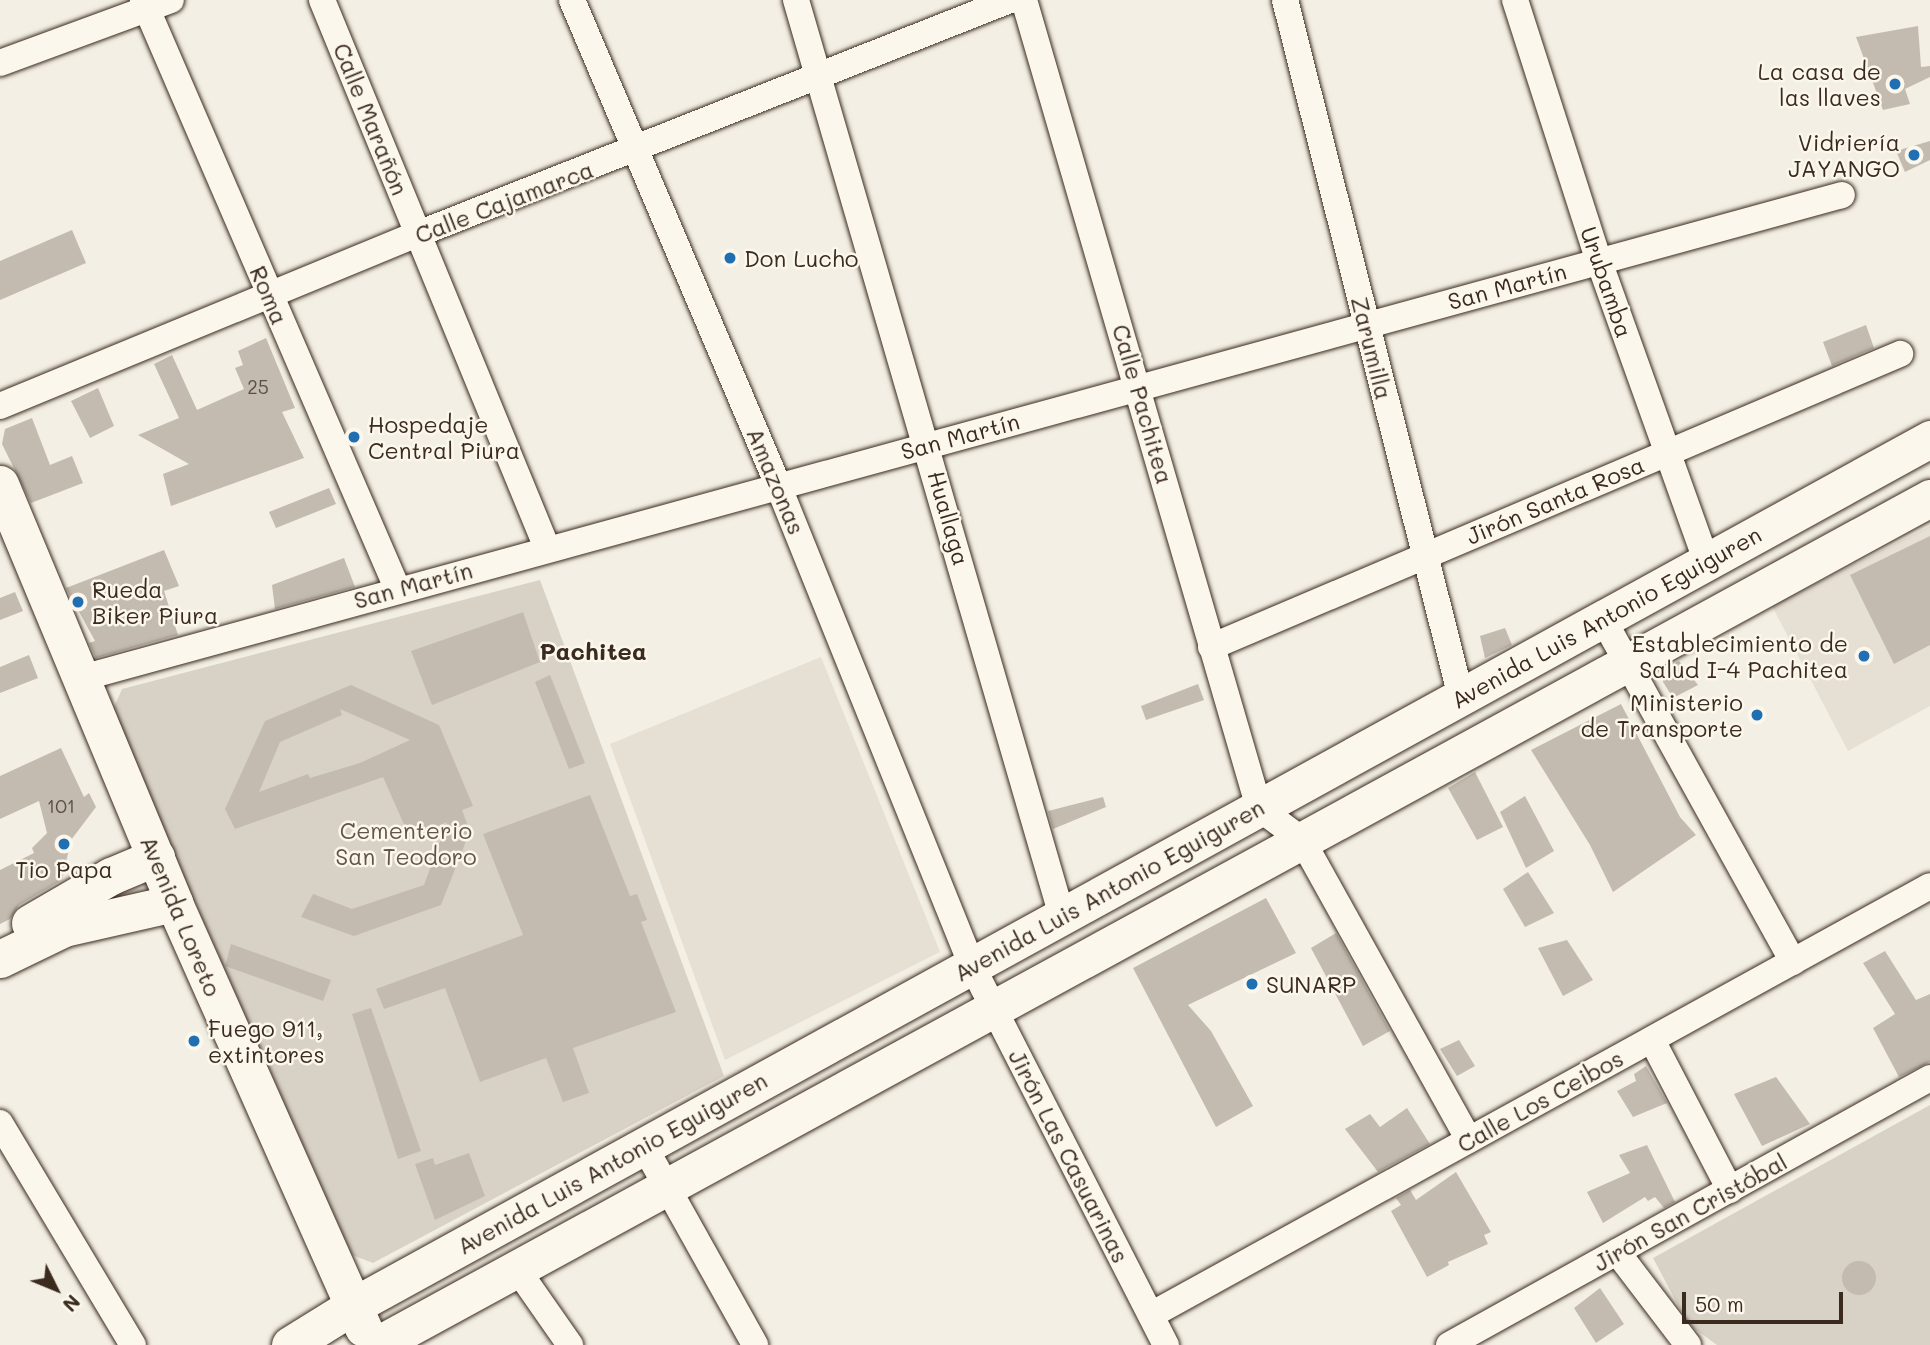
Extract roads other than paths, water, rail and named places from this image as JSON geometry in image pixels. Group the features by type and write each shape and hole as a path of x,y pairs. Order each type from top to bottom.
{"main road":[{"name":"Avenida Luis Antonio Eguiguren","path":"290,1345 353,1306 1930,439"},
{"name":"Avenida Loreto","path":"0,484 78,679 174,903 370,1345"},
{"name":"Avenida Luis Antonio Eguiguren","path":"377,1345 1930,498"},
{"path":"0,937 156,857"},
{"path":"0,959 64,928 174,903"}],"street":[{"path":"0,63 145,5 171,0"},
{"name":"Calle Marañón","path":"322,0 547,548"},
{"name":"Amazonas","path":"572,0 778,485 972,966"},
{"name":"Huallaga","path":"796,0 928,444 1062,916"},
{"name":"Calle Cajamarca","path":"0,406 418,234 635,151 1010,0"},
{"name":"Calle Pachitea","path":"1024,0 1139,387 1210,647 1259,808"},
{"name":"Zarumilla","path":"1284,0 1461,696"},
{"name":"Urubamba","path":"1516,0 1599,261 1707,562"},
{"name":"Roma","path":"145,5 397,589"},
{"name":"San Martín","path":"78,679 397,589 1842,195"},
{"name":"Jirón Santa Rosa","path":"1210,647 1900,354"},
{"path":"1603,619 1793,962"},
{"path":"1259,808 1302,840 1469,1140"},
{"name":"Calle Los Ceibos","path":"1151,1315 1930,886"},
{"name":"Jirón Las Casuarinas","path":"972,966 1166,1345"},
{"path":"1652,1040 1730,1190"},
{"name":"Jirón San Cristóbal","path":"1464,1341 1616,1252 1930,1078"},
{"path":"0,1123 133,1345"},
{"path":"644,1146 755,1345"},
{"path":"1616,1252 1688,1345"},
{"path":"517,1269 570,1345"}],"place":[{"name":"La casa de las llaves","path":"1895,84"},
{"name":"Vidriería JAYANGO","path":"1914,155"},
{"name":"Don Lucho","path":"730,258"},
{"name":"Hospedaje Central Piura","path":"354,437"},
{"name":"Rueda Biker Piura","path":"78,602"},
{"name":"Establecimiento de Salud I-4 Pachitea","path":"1864,656"},
{"name":"Ministerio de Transporte","path":"1757,715"},
{"name":"Tio Papa","path":"64,844"},
{"name":"SUNARP","path":"1252,984"},
{"name":"Fuego 911, extintores","path":"194,1041"}],"district":[{"name":"Pachitea","path":"593,651"}],"park label":[{"name":"Cementerio San Teodoro","path":"406,843"}]}
